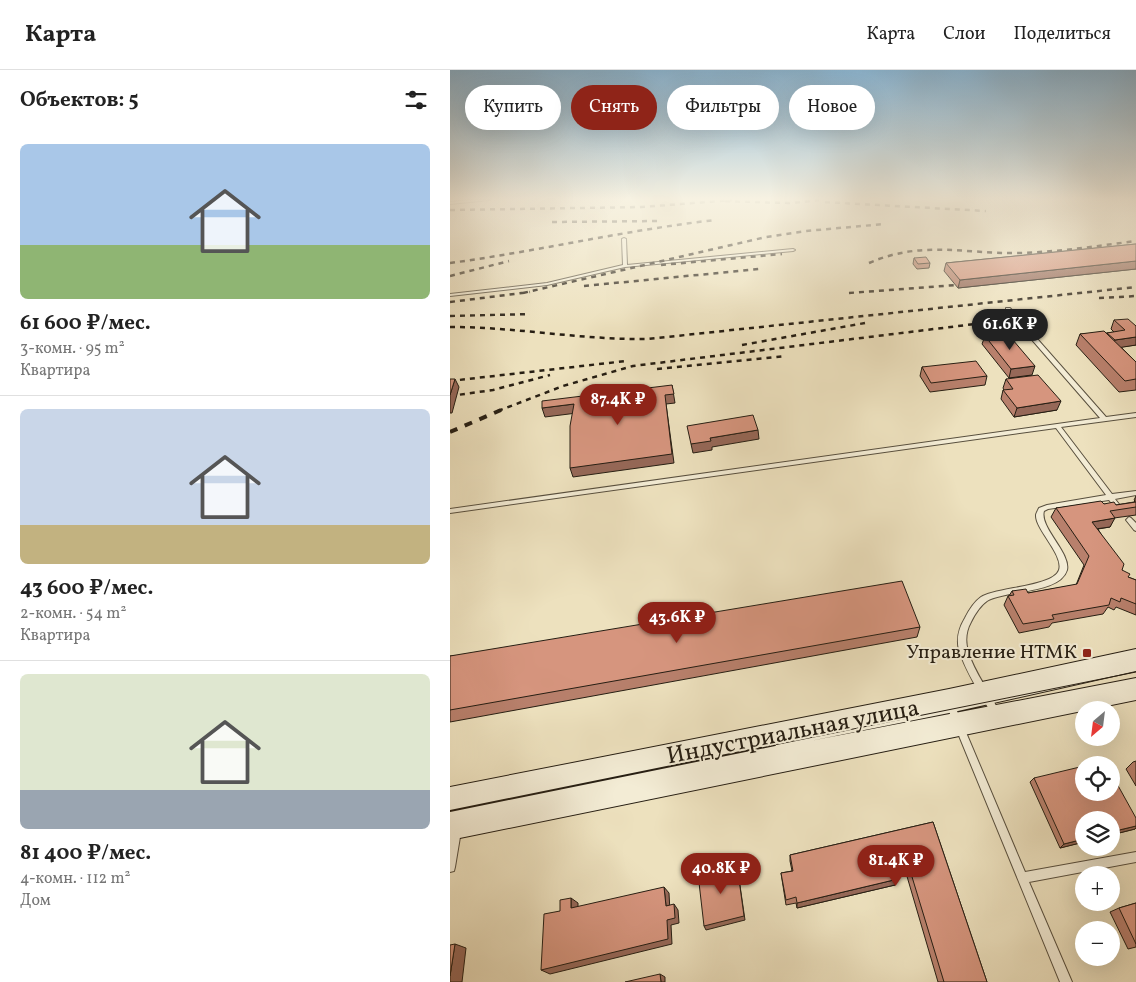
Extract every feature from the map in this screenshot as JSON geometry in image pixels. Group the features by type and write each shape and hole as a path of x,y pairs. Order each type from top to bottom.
{"main road":[{"name":"Индустриальная улица","path":"954,713 986,693 1136,660"},
{"name":"Индустриальная улица","path":"456,812 954,713 997,717 1136,689"}],"lane":[{"path":"624,243 625,266"},
{"path":"450,295 547,284 625,266 793,250"},
{"path":"1008,309 1105,420"},
{"path":"450,510 1136,415"},
{"path":"1057,426 1120,508"},
{"path":"997,717 962,644 965,624 970,615 982,601 993,595 1050,583 1060,576 1063,570 1062,561 1041,522 1039,516 1041,510 1047,507 1136,493"},
{"path":"1129,520 1136,528"},
{"path":"954,713 1066,982"},
{"path":"450,867 456,812"},
{"path":"1022,878 1136,857"}],"building":[{"path":"1136,244 1136,261 960,280 946,263"},
{"path":"926,257 930,263 918,264 914,258"},
{"path":"1128,319 1136,326 1136,337 1115,340 1107,333 1125,330 1114,320"},
{"path":"1104,331 1136,362 1136,379 1125,381 1080,334"},
{"path":"1007,333 1035,366 1011,369 985,336"},
{"path":"976,361 987,376 931,383 922,367"},
{"path":"1038,375 1061,401 1017,408 1003,390 1013,389 1006,379"},
{"path":"450,379 455,379 450,395"},
{"path":"672,385 674,394 665,395 672,454 570,468 570,426 574,404 542,408 542,401"},
{"path":"753,415 758,430 710,438 711,441 691,444 687,426"},
{"path":"1101,501 1104,504 1114,502 1116,505 1136,502 1136,507 1110,511 1115,518 1092,522 1124,564 1122,570 1130,574 1128,577 1136,580 1136,604 1121,598 1120,602 1111,598 1109,605 1052,615 1054,619 1023,624 1008,596 1014,595 1012,591 1026,589 1028,593 1077,584 1089,556 1056,508"},
{"path":"902,581 920,627 450,710 450,656"},
{"path":"1075,768 1075,801 1120,801 1120,789 1136,818 1136,826 1120,830 1120,811 1075,811 1075,841 1064,844 1034,778"},
{"path":"933,822 987,982 944,982 909,867 895,870 898,879 797,903 796,897 786,900 781,873 793,871 790,855"},
{"path":"737,865 744,916 704,926 698,874"},
{"path":"664,887 666,906 674,904 675,918 667,920 668,939 541,970 544,914 560,911 560,900 571,898 571,908"},
{"path":"1136,903 1136,944 1120,910 1120,908"},
{"path":"455,944 450,976 450,945"},
{"path":"660,974 661,982 625,982"}],"tram line":[{"path":"769,746 1136,672"},
{"path":"450,811 775,745"}],"railway":[{"path":"450,263 574,243"},
{"path":"524,293 742,243"},
{"path":"869,263 888,256 925,250 1019,253 1123,243"},
{"path":"661,265 782,254"},
{"path":"450,276 509,261"},
{"path":"584,286 759,269"},
{"path":"849,293 969,284"},
{"path":"450,327 500,329 598,338 648,339 1136,287"},
{"path":"524,293 530,292"},
{"path":"450,302 524,293"},
{"path":"1099,298 1136,296"},
{"path":"450,316 530,314"},
{"path":"742,345 865,323"},
{"path":"498,411 563,386 633,366 983,323"},
{"path":"657,369 786,356"},
{"path":"450,381 626,361"},
{"path":"450,396 493,390 550,375"},
{"path":"450,432 501,410"}],"place":[{"name":"Управление НТМК","path":"1087,653"}]}
